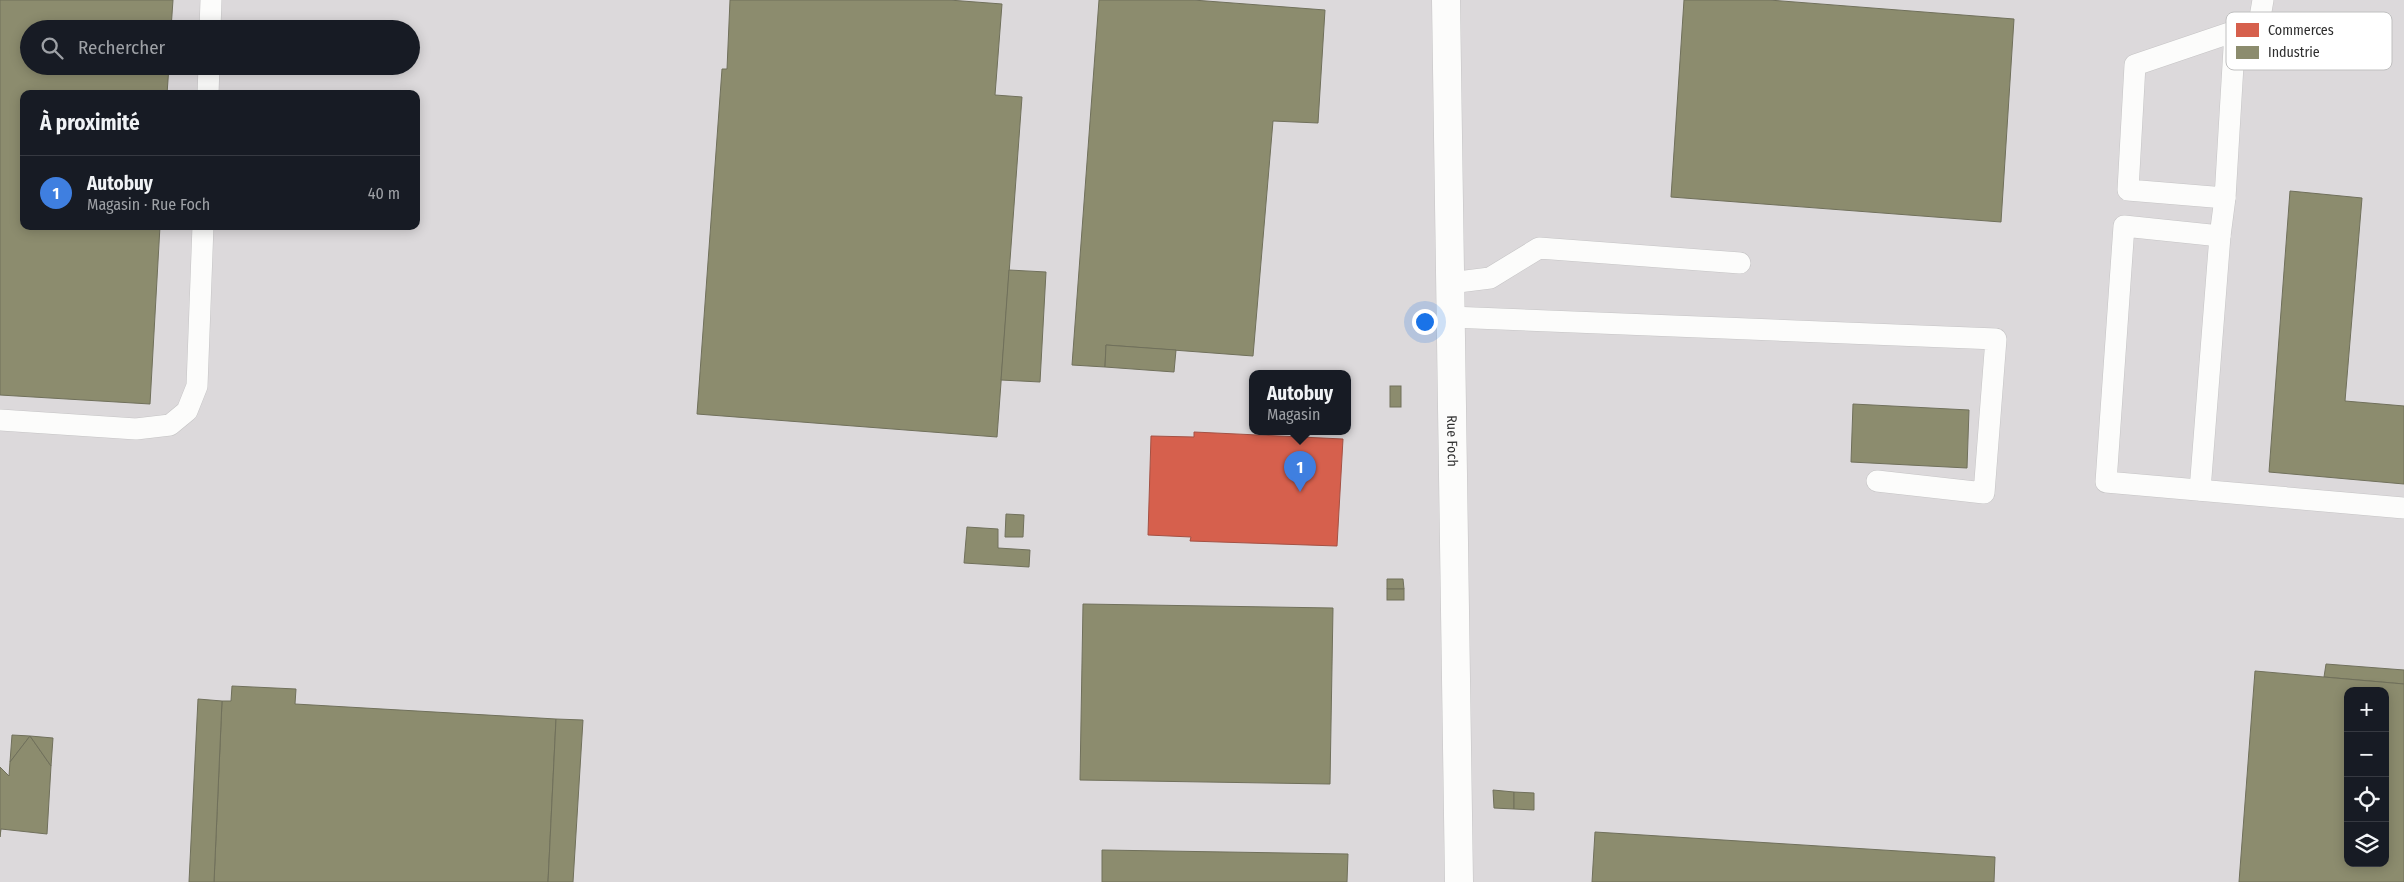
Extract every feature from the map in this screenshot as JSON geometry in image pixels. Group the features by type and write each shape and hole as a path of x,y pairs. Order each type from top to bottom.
{"street":[{"name":"Rue Foch","path":"1446,0 1459,882"}],"lane":[{"path":"210,20 211,0"},
{"path":"2225,198 2128,190 2135,65 2226,35"},
{"path":"2200,490 2220,236 2225,198 2233,70"},
{"path":"208,90 209,75"},
{"path":"2220,236 2124,226 2106,482 2404,508"},
{"path":"0,420 136,429 170,425 187,411 197,386 203,230"},
{"path":"1450,283 1490,278 1540,248 1740,263"},
{"path":"1450,317 1996,339 1984,493 1877,481"}],"shaded area":[{"path":"0,0 2404,0 2404,882 0,882"}],"building: Commerces":[{"path":"1194,432 1343,439 1337,546 1190,541 1191,537 1148,535 1151,436 1194,437"}],"building: Industrie":[{"path":"0,0 173,0 172,20 20,20 20,75 168,75 167,90 20,90 20,230 160,230 150,404 0,395"},
{"path":"730,0 949,0 1002,4 995,95 1022,97 997,437 697,414 722,69 727,69"},
{"path":"1099,0 1193,0 1325,10 1318,123 1273,121 1253,356 1106,345 1105,367 1072,365"},
{"path":"1684,0 1769,0 2014,19 2001,222 1671,197"},
{"path":"2290,191 2362,198 2345,401 2404,406 2404,484 2269,472"},
{"path":"1009,270 1046,272 1040,382 1001,380"},
{"path":"1106,345 1176,350 1174,372 1105,367"},
{"path":"1390,386 1401,386 1401,407 1390,407"},
{"path":"1853,404 1969,410 1967,468 1851,462"},
{"path":"1006,514 1024,515 1023,537 1005,537"},
{"path":"967,527 998,529 998,548 1030,550 1029,567 964,563"},
{"path":"1387,579 1403,579 1404,589 1387,589"},
{"path":"1387,589 1404,589 1404,600 1387,600"},
{"path":"1083,604 1333,608 1330,784 1080,780"},
{"path":"2326,664 2404,670 2404,684 2324,677"},
{"path":"2255,671 2404,684 2404,882 2239,882"},
{"path":"232,686 296,689 295,704 556,719 548,882 214,882 222,701 231,701"},
{"path":"198,699 222,701 214,882 189,882"},
{"path":"556,719 583,720 573,882 548,882"},
{"path":"12,735 30,736 10,762"},
{"path":"30,736 51,766 47,834 1,829 0,837 0,767 9,776 10,762"},
{"path":"30,736 53,738 51,766"},
{"path":"1493,790 1514,792 1514,809 1494,808"},
{"path":"1514,792 1534,793 1534,810 1514,809"},
{"path":"1595,832 1995,857 1994,882 1592,882"},
{"path":"1102,850 1348,854 1347,882 1102,882"}],"place":[{"name":"Autobuy","path":"1300,492"}]}
